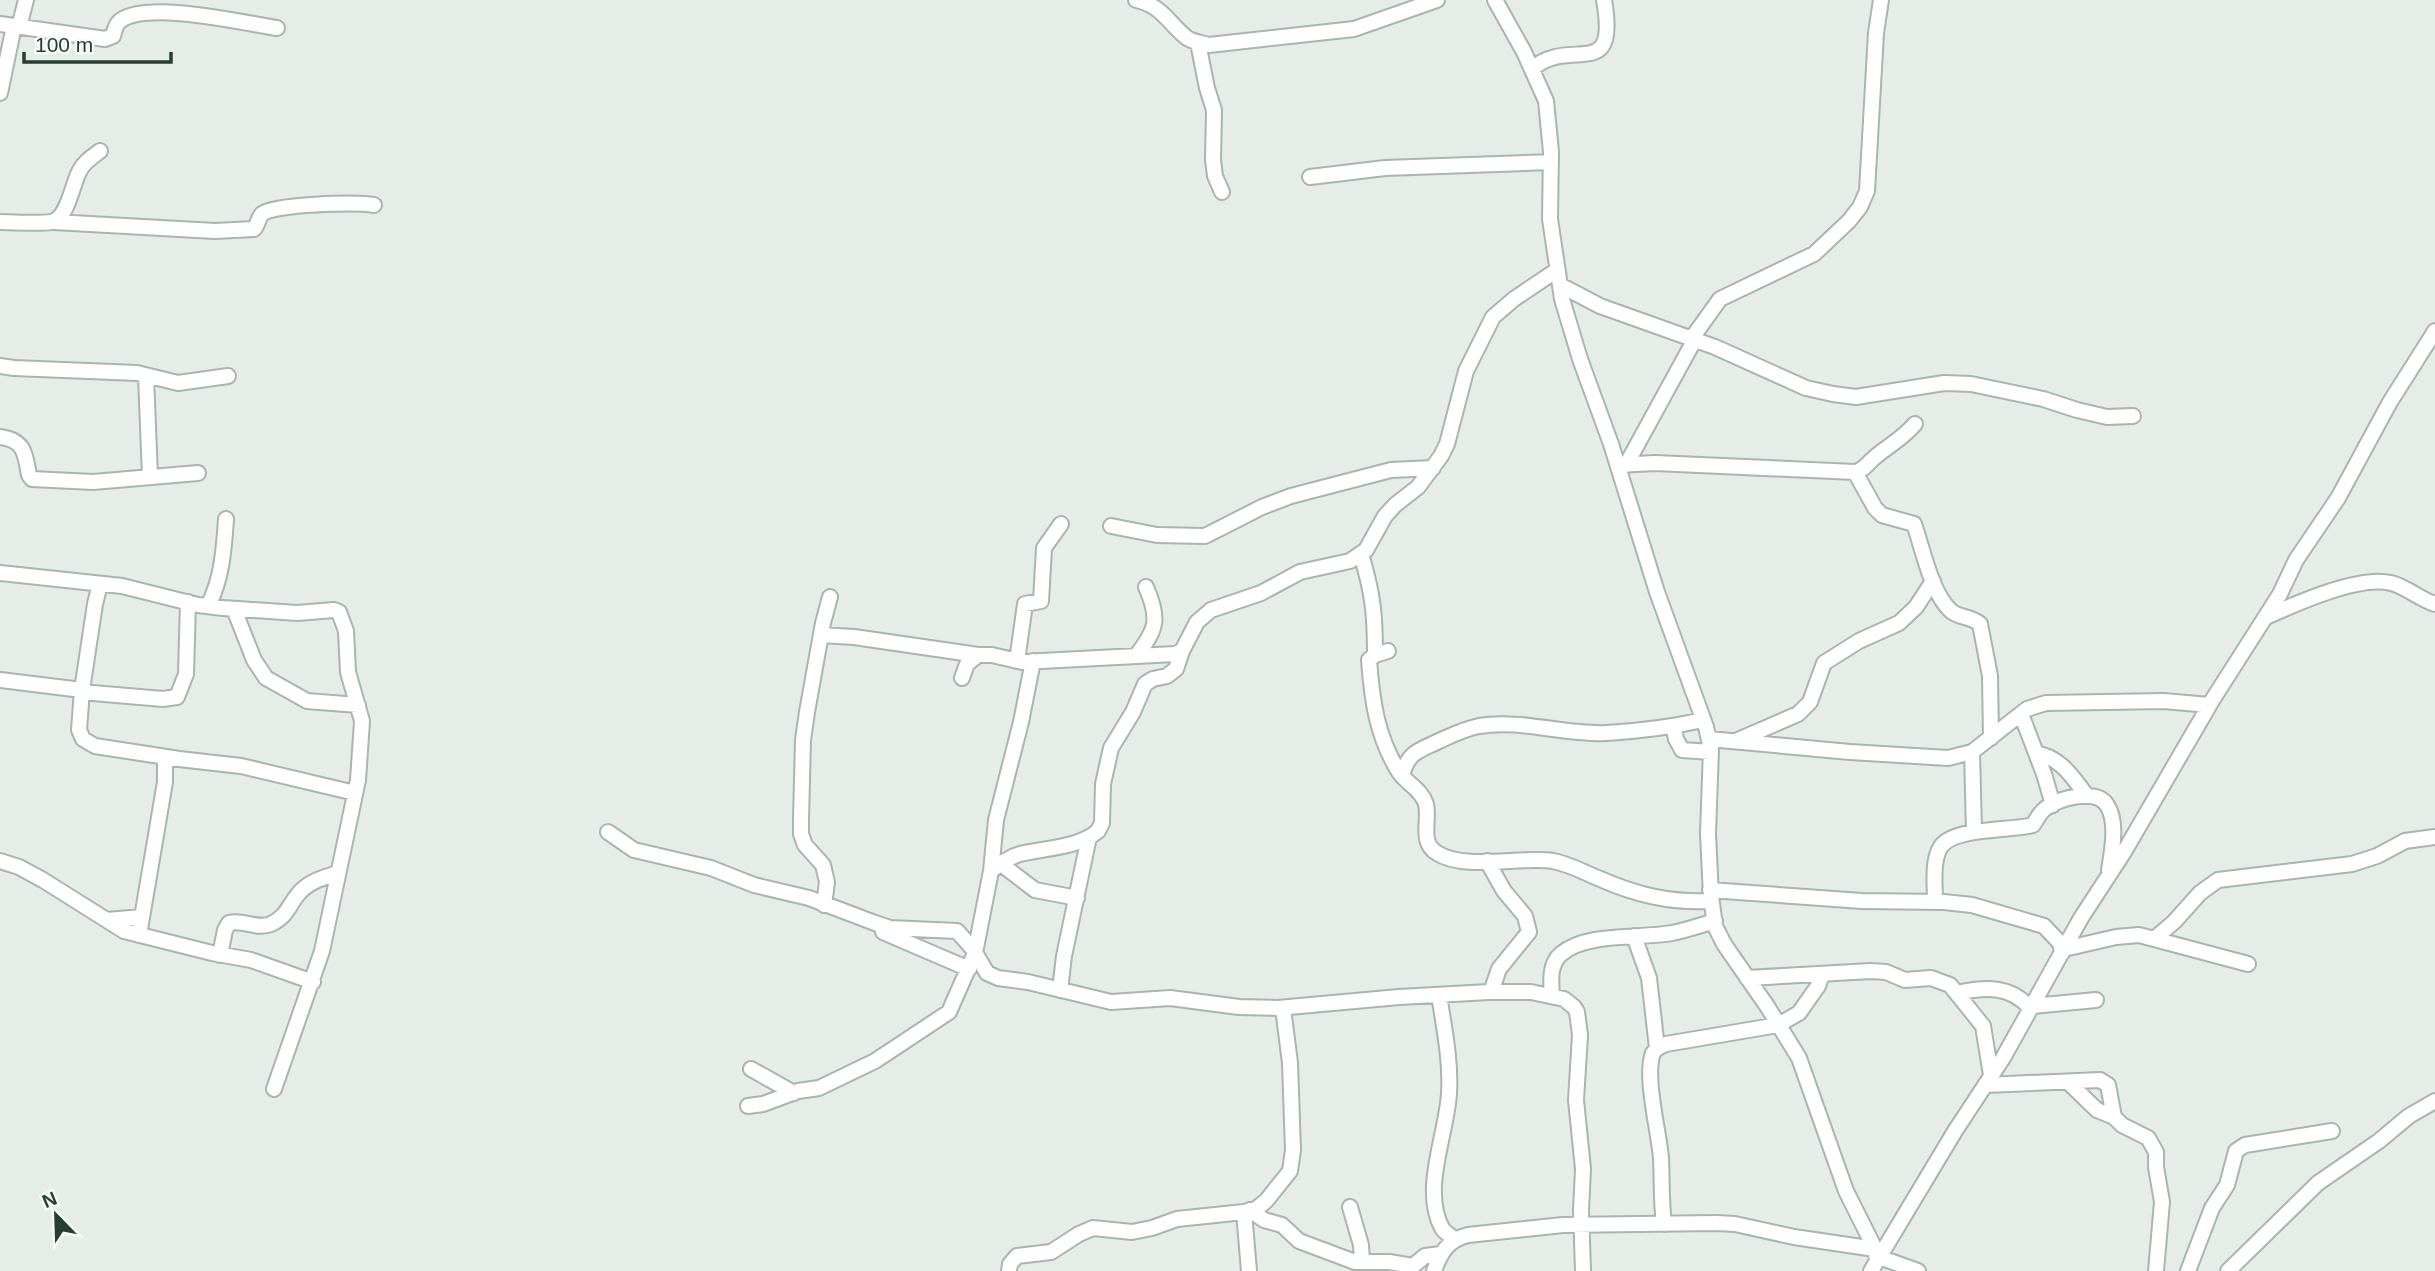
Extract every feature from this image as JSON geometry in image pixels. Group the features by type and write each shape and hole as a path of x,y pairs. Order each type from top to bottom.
{"street":[{"path":"0,93 11,26 26,0"},
{"path":"1136,0 1166,15 1188,38 1209,45 1354,29 1437,0"},
{"path":"1495,0 1546,101 1550,128 1550,219 1559,278 1580,359 1622,465 1657,592 1710,745 1708,834 1715,921 1724,944 1799,1058 1846,1191 1876,1259"},
{"path":"1532,69 1548,59 1595,52 1603,48 1608,37 1604,0"},
{"path":"1622,465 1704,318 1720,299 1814,254 1860,207 1867,191 1876,33 1881,0"},
{"path":"11,26 109,39 121,20 163,11 277,28"},
{"path":"1199,43 1206,88 1214,110 1213,160 1215,176 1222,192"},
{"path":"54,222 64,212 80,169 100,151"},
{"path":"1310,177 1385,168 1551,162"},
{"path":"0,222 240,230 254,229 261,215 269,211 305,204 356,202 374,205"},
{"path":"1559,278 1600,306 1693,338 1794,383 1833,394 1856,397 1944,383 1971,384 2043,399 2107,417 2133,416"},
{"path":"997,867 1019,855 1089,837 1098,831 1102,823 1103,784 1111,748 1133,712 1145,684 1167,676 1176,669 1197,622 1211,610 1261,593 1300,572 1350,561 1366,550 1389,510 1418,487 1447,444 1466,371 1493,317 1514,299 1559,278"},
{"path":"1876,1259 1988,1080 2209,705 2266,617 2316,528 2338,498 2390,402 2435,331"},
{"path":"0,366 137,373 178,383 228,376"},
{"path":"146,376 150,477"},
{"path":"1622,465 1656,463 1855,472 1900,440 1915,424"},
{"path":"0,437 14,439 19,443 32,479 93,482 198,472"},
{"path":"1111,526 1157,535 1205,536 1262,507 1291,496 1391,470 1433,468"},
{"path":"1855,472 1875,508 1882,515 1914,524 1933,581 1947,607 1954,614 1974,619 1980,625 1990,676 1991,738"},
{"path":"208,606 218,584 226,519"},
{"path":"1017,661 1025,604 1041,601 1044,548 1061,524"},
{"path":"1361,554 1373,598 1382,653 1369,660 1380,737 1402,776 1421,792 1426,805 1426,832 1432,849 1438,855 1458,860 1554,861 1645,897 1682,902 1711,895 1935,901 1972,905 2045,926 2060,943 2063,951"},
{"path":"0,573 122,586 208,606 297,613 339,612 342,617 347,640 348,672 362,721 355,793 322,951 274,1089"},
{"path":"1737,741 1798,715 1810,702 1824,663 1859,641 1899,623 1916,607 1933,581"},
{"path":"2266,617 2341,587 2371,583 2389,582 2435,604"},
{"path":"100,584 82,691 79,730 83,740 95,746 241,766 355,793"},
{"path":"1136,656 1152,634 1155,625 1154,607 1146,587"},
{"path":"824,905 827,882 823,865 805,845 801,834 801,818 803,740 830,597"},
{"path":"0,680 163,699 177,697 186,674 188,602"},
{"path":"234,609 254,660 266,678 307,701 358,705"},
{"path":"821,635 992,655 1017,661 1168,655 1182,651"},
{"path":"962,678 967,664 978,655"},
{"path":"748,1106 819,1088 875,1061 949,1012 975,953 997,867 996,820 1021,723 1033,661"},
{"path":"1673,726 1682,750 1737,741 1948,758 1972,752 2027,709 2046,703 2164,701 2209,705"},
{"path":"2021,714 2053,804"},
{"path":"1402,776 1405,763 1412,754 1464,730 1481,726 1528,726 1605,733 1703,720"},
{"path":"1972,752 1974,832"},
{"path":"2036,753 2050,756 2059,762 2087,796"},
{"path":"139,935 165,782 165,757"},
{"path":"1935,901 1938,850 1943,843 1974,832 2033,825 2044,809 2053,804 2087,796 2099,798 2112,818 2111,856 2107,878"},
{"path":"608,832 634,850 711,868 754,885 809,898 890,928 957,931 987,973 998,978 1111,1002 1170,998 1239,1007 1283,1008 1399,997 1531,992 1552,995 1571,1003 1579,1021 1576,1100 1583,1169 1583,1271"},
{"path":"2154,939 2174,922 2200,893 2218,880 2352,864 2377,856 2405,841 2435,836"},
{"path":"1060,990 1064,956 1089,837"},
{"path":"0,861 19,867 43,880 124,931 251,960 313,982"},
{"path":"1487,861 1504,891 1525,916 1529,932 1499,969 1491,992"},
{"path":"997,867 1035,890 1077,898"},
{"path":"220,955 229,923 237,921 256,927 270,924 288,912 297,895 306,886 338,873"},
{"path":"846,913 862,925 906,940 969,969"},
{"path":"107,920 142,917"},
{"path":"1552,995 1551,977 1554,965 1560,955 1579,944 1671,933 1715,921"},
{"path":"2063,951 2130,934 2248,964"},
{"path":"1634,936 1649,978 1657,1048"},
{"path":"1747,978 1871,971 1886,972 1905,980 1931,978 1950,985 1983,1027 1988,1080"},
{"path":"1664,1224 1661,1156 1651,1074 1653,1054 1657,1048 1666,1044 1778,1025 1799,1013 1818,986 1822,975"},
{"path":"1957,993 1982,988 2000,989 2021,997 2031,1007"},
{"path":"1439,995 1449,1091 1433,1180 1435,1203 1443,1229 1454,1238"},
{"path":"2031,1007 2096,1000"},
{"path":"1009,1271 1010,1264 1017,1256 1051,1252 1093,1228 1132,1232 1177,1219 1247,1211 1266,1201 1290,1171 1293,1150 1290,1063 1283,1008"},
{"path":"751,1069 794,1093"},
{"path":"1988,1080 2105,1082 2110,1091 2114,1117"},
{"path":"2069,1083 2097,1110 2148,1138 2156,1152 2162,1202 2156,1271"},
{"path":"2228,1271 2319,1183 2363,1153 2409,1116 2435,1101"},
{"path":"2188,1271 2212,1208 2227,1185 2236,1151 2245,1145 2332,1131"},
{"path":"1350,1207 1361,1245 1362,1262"},
{"path":"1247,1211 1282,1226 1299,1241 1355,1262 1389,1262 1413,1266 1425,1256 1441,1254"},
{"path":"1247,1211 1249,1271"},
{"path":"1434,1271 1441,1254 1454,1238 1581,1225 1735,1224 1918,1271"}]}
